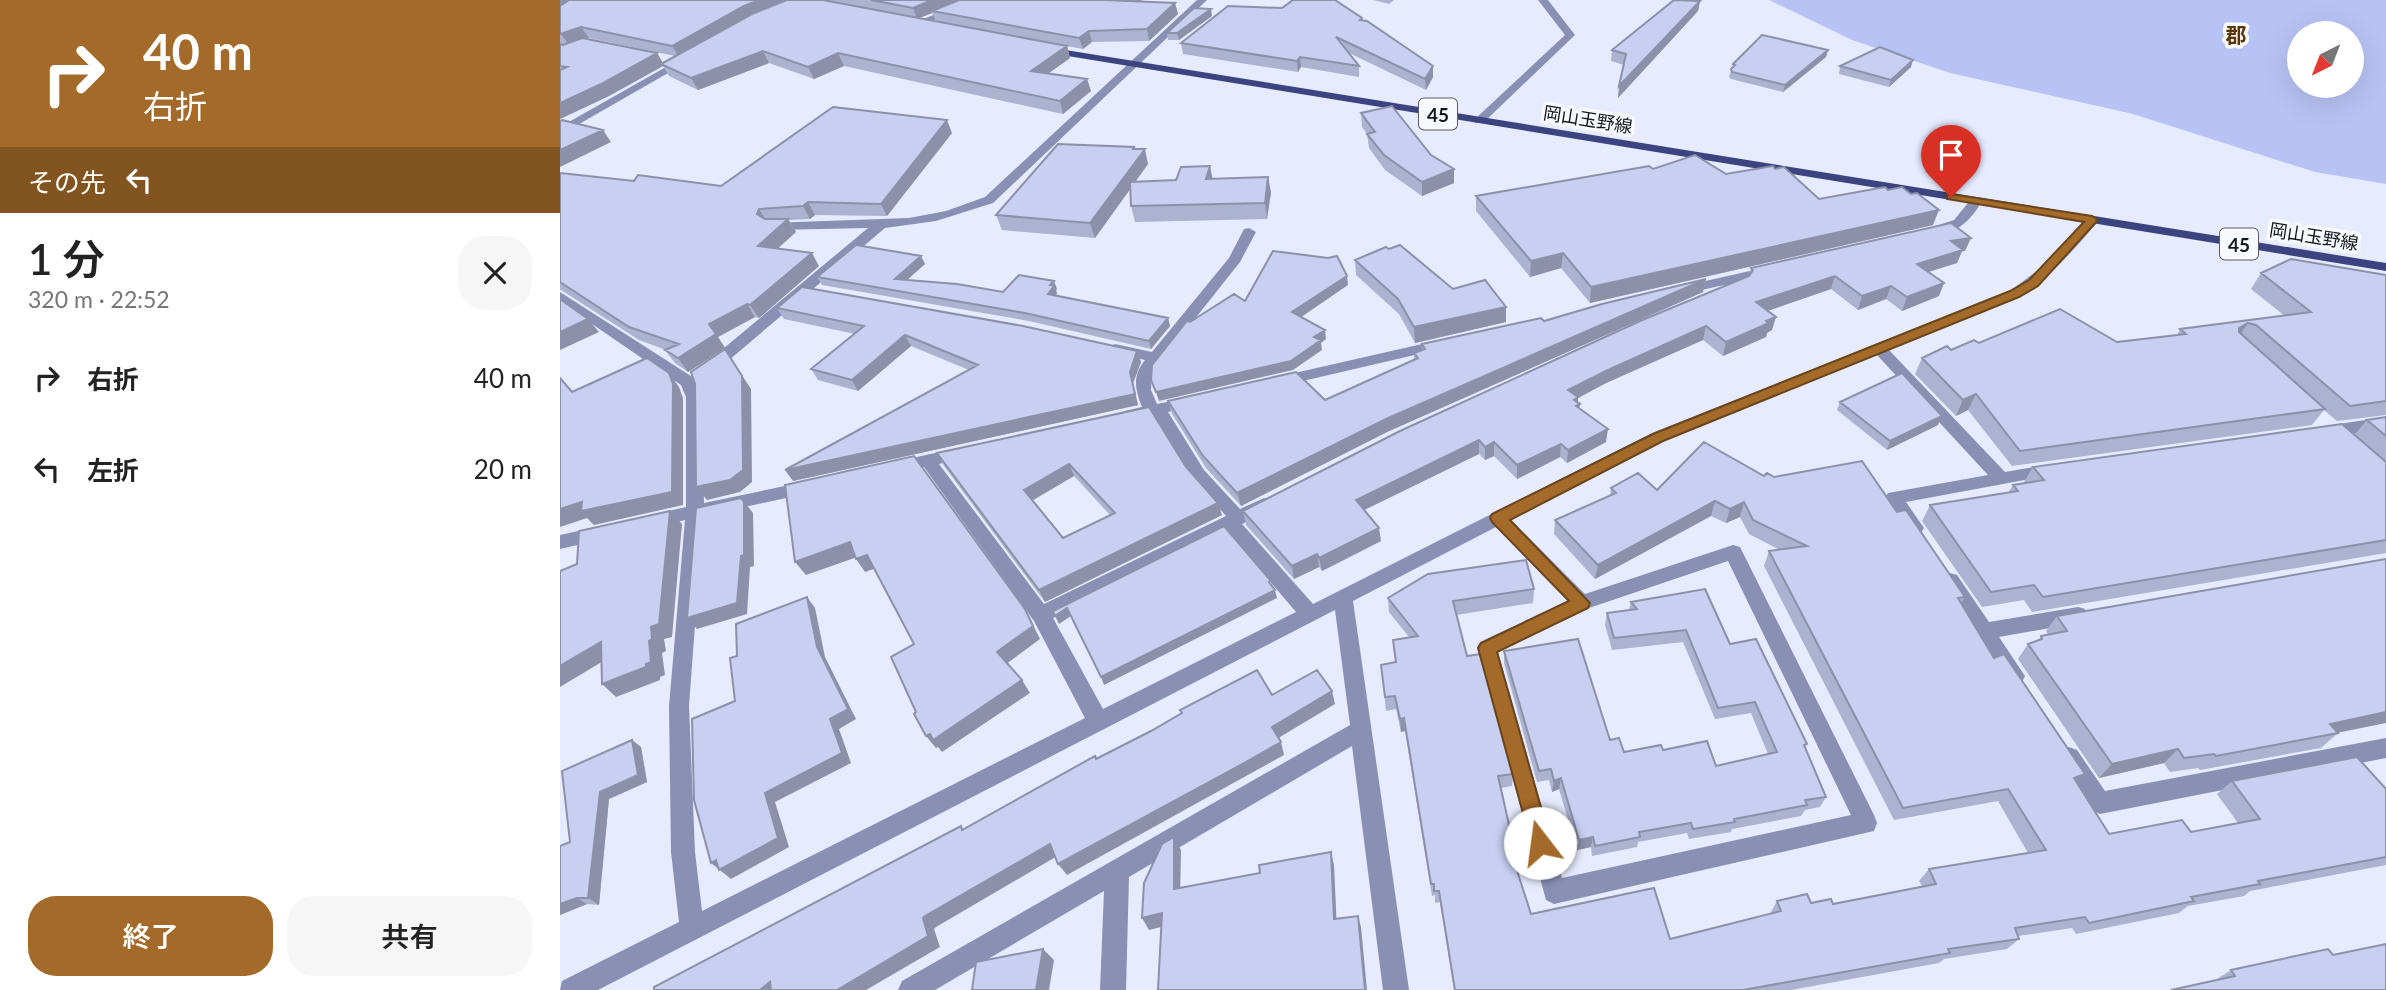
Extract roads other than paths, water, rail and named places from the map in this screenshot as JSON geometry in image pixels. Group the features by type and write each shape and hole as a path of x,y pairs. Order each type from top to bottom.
{"main road":[{"path":"908,24 938,30"},
{"name":"岡山玉野線","path":"1038,48 2386,267"}],"street":[{"path":"908,24 979,0"},
{"path":"774,226 917,222 970,209 989,200 1202,0"},
{"path":"1479,121 1570,35 1543,0"},
{"path":"560,132 690,57"},
{"path":"666,61 679,63"},
{"path":"1912,237 1950,228 1967,219 1976,201"},
{"path":"571,990 1658,437 2014,294 2034,283 2092,220"},
{"path":"688,382 724,359 812,291 881,224"},
{"path":"1249,232 1234,259 1144,372 1143,390 1198,474 1310,614"},
{"path":"1665,294 1784,267"},
{"path":"1691,306 1714,298 1758,274"},
{"path":"560,296 688,382 694,397 695,511 679,706 683,852 692,927"},
{"path":"560,314 575,307"},
{"path":"1264,385 1464,340"},
{"path":"1105,346 1156,358"},
{"path":"1878,347 2000,477"},
{"path":"1113,419 1211,397"},
{"path":"2314,414 2351,446"},
{"path":"2307,435 2386,423"},
{"path":"876,472 981,449"},
{"path":"928,461 1041,615 1098,721"},
{"path":"1924,542 1894,498 2000,477 2067,468"},
{"path":"560,542 825,483"},
{"path":"1041,615 1274,500"},
{"path":"1498,518 1581,603"},
{"path":"1733,552 1866,823 1554,892 1487,648 1581,603 1733,552"},
{"path":"1940,565 2023,688"},
{"path":"1343,597 1396,990"},
{"path":"1985,631 2092,613"},
{"path":"911,990 1360,730"},
{"path":"2062,746 2100,803 2386,748"},
{"path":"1113,990 1117,870"}],"district":[{"name":"郡","path":"2236,34"}]}
